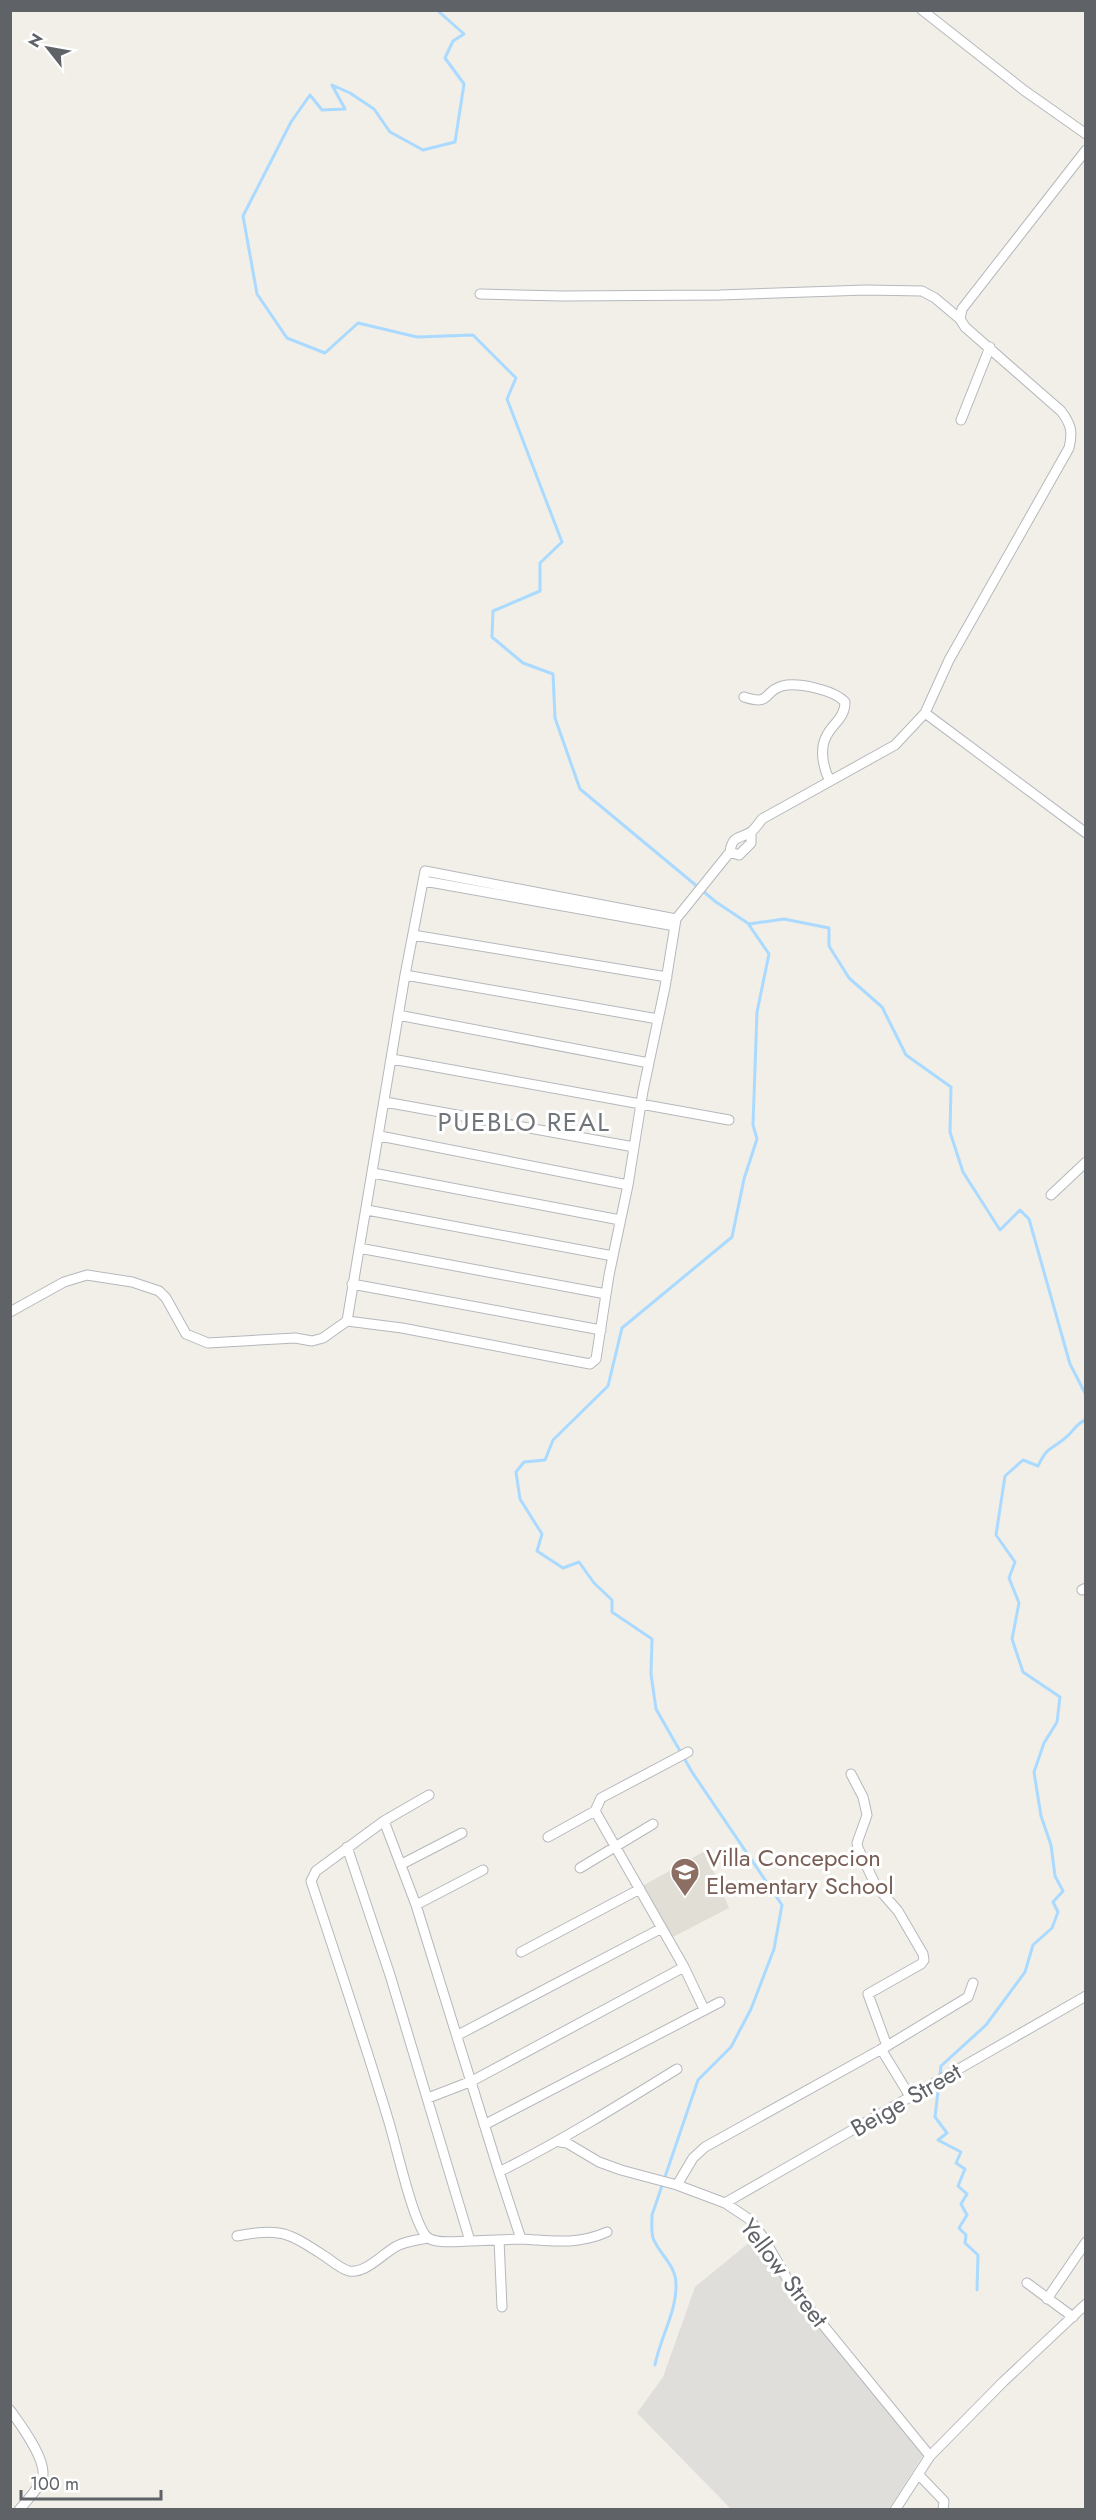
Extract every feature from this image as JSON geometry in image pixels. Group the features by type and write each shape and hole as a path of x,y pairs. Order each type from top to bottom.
{"street":[{"path":"922,10 1025,91 1086,134"},
{"path":"960,319 962,309 1086,150"},
{"path":"10,1312 64,1282 87,1275 132,1281 159,1291 166,1298 180,1327 186,1334 208,1343 295,1338 312,1341 323,1338 347,1321 402,1328 591,1364 596,1359 606,1294 676,922 730,852 731,844 740,835 751,832 762,819 896,745 925,714 949,660 1069,448 1072,433 1070,422 1061,411 965,327 960,319 935,298 922,291 854,290 720,295 480,294"},
{"path":"961,420 990,347"},
{"path":"744,697 758,701 765,699 779,687 794,684 831,691 840,696 845,702 845,711 826,736 823,746 825,772 830,781"},
{"path":"925,714 1086,833"},
{"path":"347,1321 380,1136 398,1015 425,872 676,922"},
{"path":"413,934 667,977"},
{"path":"405,975 658,1019"},
{"path":"398,1015 649,1063"},
{"path":"392,1059 729,1120"},
{"path":"385,1102 634,1147"},
{"path":"380,1136 628,1185"},
{"path":"1051,1195 1086,1162"},
{"path":"373,1173 620,1220"},
{"path":"367,1210 613,1256"},
{"path":"359,1248 606,1294"},
{"path":"352,1284 601,1330"},
{"path":"548,1837 595,1811 601,1798 688,1752"},
{"path":"850,1774 863,1797 867,1815 857,1843 858,1848 876,1886 898,1911 923,1954 924,1960 921,1964 868,1994 884,2048 910,2098"},
{"path":"428,2238 416,2214 388,2118 311,1881 313,1874 347,1847 384,1821 429,1795"},
{"path":"595,1811 662,1928 704,2009"},
{"path":"384,1821 416,1905 521,2239"},
{"path":"580,1868 653,1824"},
{"path":"402,1864 462,1833"},
{"path":"347,1847 390,1975 470,2241"},
{"path":"416,1905 483,1870"},
{"path":"521,1952 639,1889"},
{"path":"458,2035 662,1928"},
{"path":"428,2098 472,2081 684,1968"},
{"path":"675,2184 693,2158 705,2147 884,2048 968,1997 973,1983"},
{"name":"Beige Street","path":"725,2203 1086,1996"},
{"path":"484,2125 720,2002"},
{"path":"499,2172 560,2142 585,2123 615,2108 677,2069"},
{"name":"Yellow Street","path":"560,2142 567,2143 599,2162 675,2184 725,2203 749,2219 763,2237 792,2287 930,2456"},
{"path":"237,2236 261,2231 279,2231 295,2237 341,2268 359,2271 397,2246 428,2238 470,2241 521,2239 572,2243 591,2239 607,2232"},
{"path":"499,2240 501,2307"},
{"path":"1047,2299 1086,2242"},
{"path":"1027,2283 1073,2317"},
{"path":"895,2510 930,2456 1003,2382 1086,2304"},
{"path":"10,2410 33,2445 43,2471 43,2478 19,2510"},
{"path":"918,2474 944,2501 943,2510"}],"shaded area":[{"name":"Villa Concepcion Elementary School","path":"705,1851 729,1908 669,1939 639,1888"},
{"path":"757,2236 925,2452 889,2509 731,2509 637,2413 663,2377 695,2287"}],"waterway":[{"path":"437,10 464,34 453,41 445,58 464,84 455,142 423,150 390,132 374,109 350,93 332,85 345,109 322,110 310,95 291,122 243,216 257,294 287,338 325,353 358,323 417,337 473,335 516,378 507,399 562,542 540,563 540,591 493,611 492,637 523,663 553,674 555,718 580,789 716,902 749,924 784,919 829,928 829,946 849,978 882,1007 906,1055 951,1087 950,1132 963,1172 1000,1230 1020,1210 1029,1219 1070,1364 1086,1395"},
{"path":"655,2365 674,2304 676,2284 673,2271 653,2238 652,2215 698,2080 731,2047 751,2009 774,1949 782,1905 692,1772 656,1709 651,1674 652,1639 612,1612 612,1600 594,1583 579,1562 563,1568 537,1551 542,1534 520,1499 516,1472 524,1462 545,1460 553,1440 608,1386 622,1328 732,1237 744,1179 757,1139 753,1125 757,1012 769,954 749,925"},
{"path":"977,2290 978,2255 965,2243 966,2235 959,2228 967,2215 961,2204 967,2194 958,2186 965,2169 956,2163 961,2152 938,2140 947,2133 935,2117 941,2066 986,2025 1025,1972 1033,1945 1052,1928 1058,1912 1053,1902 1063,1891 1055,1876 1051,1845 1041,1816 1034,1772 1044,1743 1057,1722 1060,1697 1023,1672 1012,1639 1019,1603 1009,1578 1015,1562 996,1535 1005,1476 1023,1460 1038,1466 1047,1452 1086,1419"}],"place":[{"name":"Villa Concepcion Elementary School","path":"685,1898"}],"district":[{"name":"PUEBLO REAL","path":"524,1122"}]}
